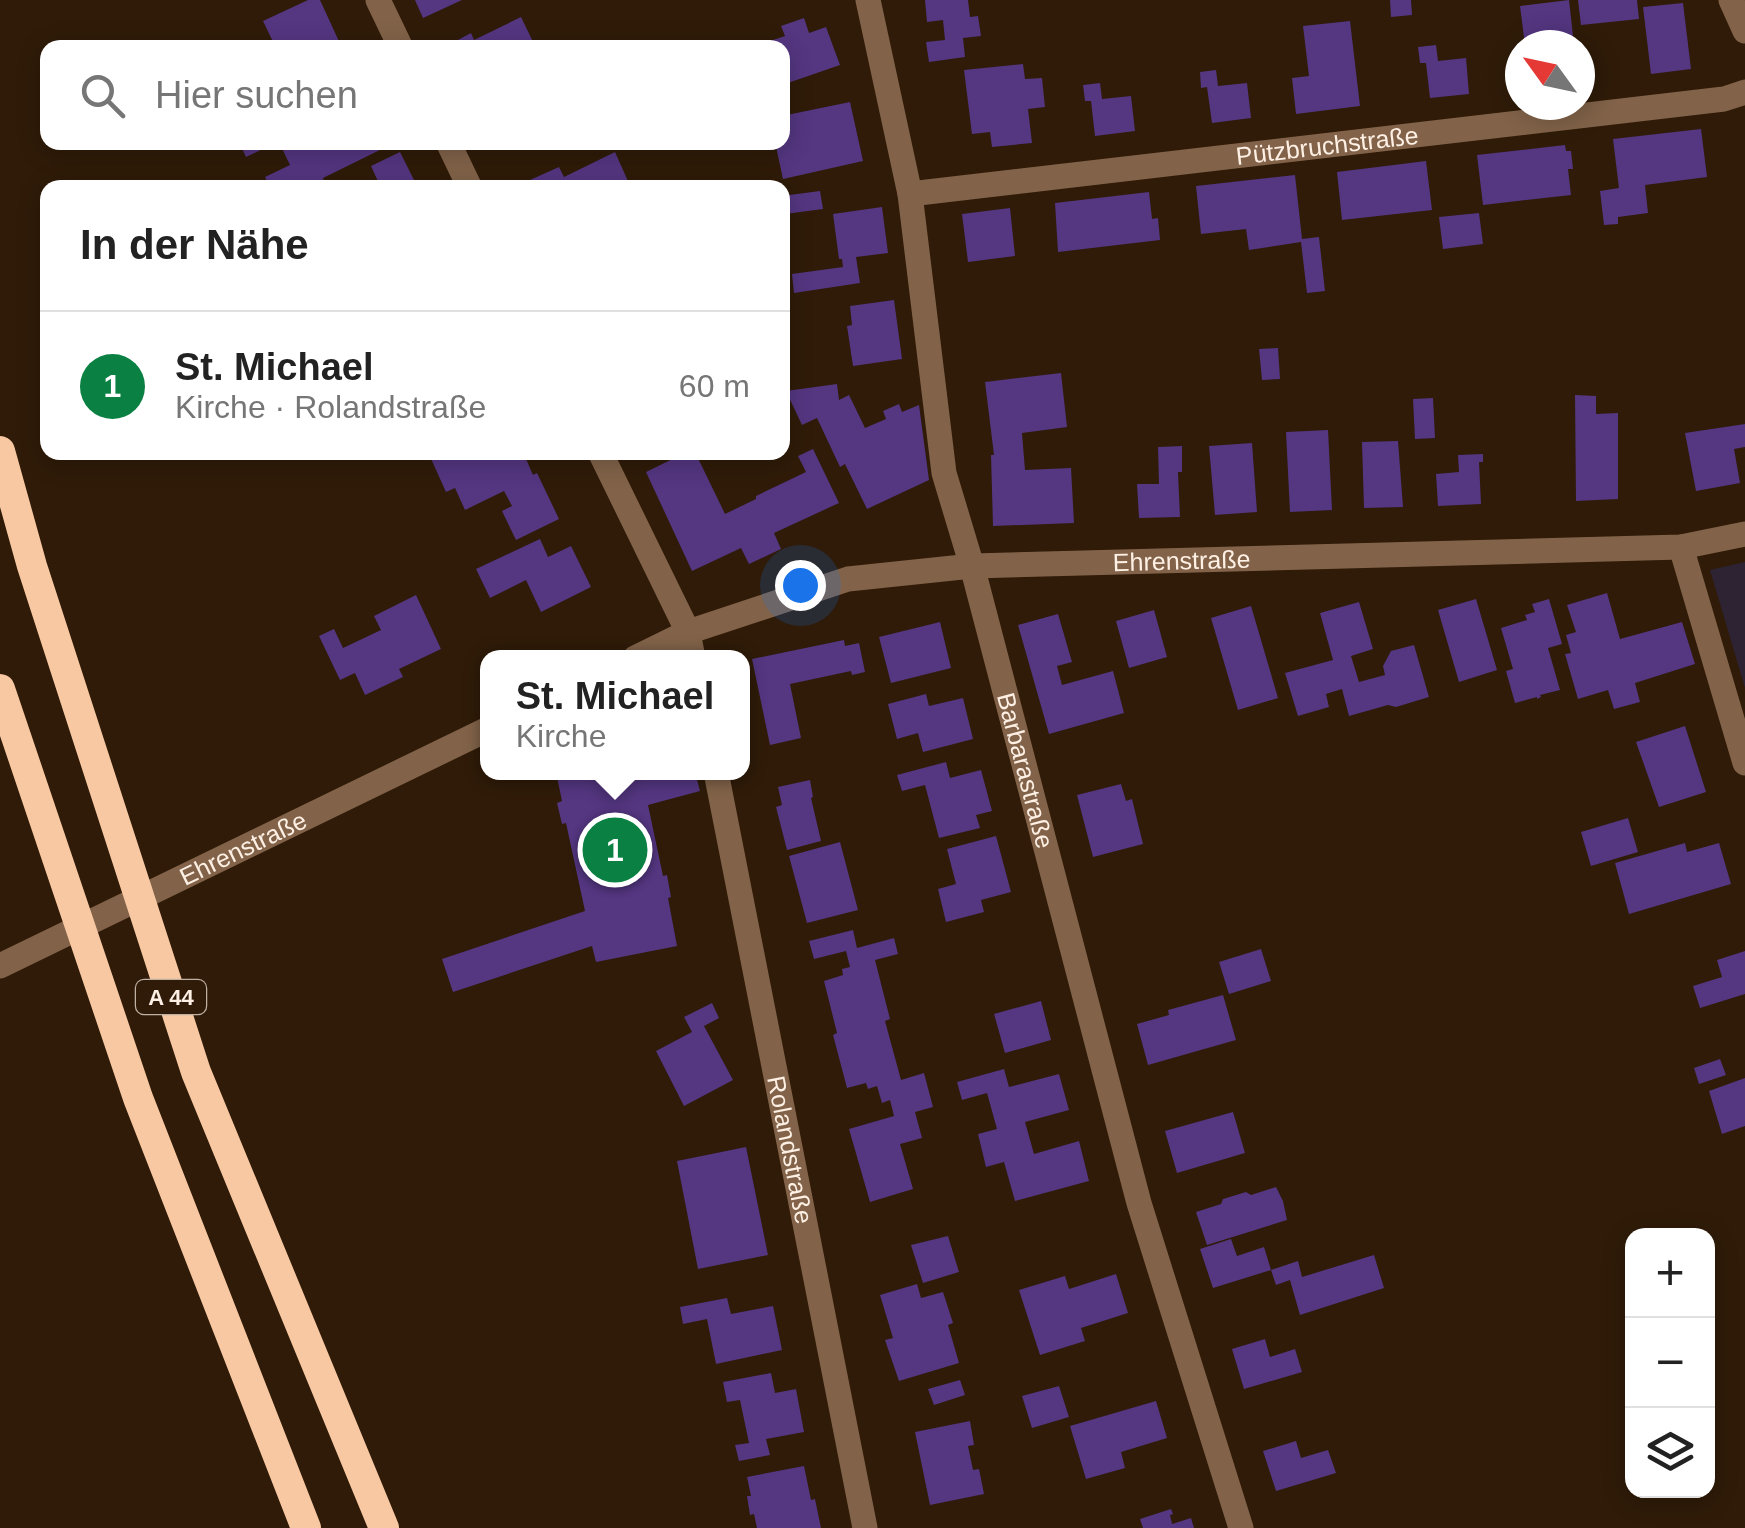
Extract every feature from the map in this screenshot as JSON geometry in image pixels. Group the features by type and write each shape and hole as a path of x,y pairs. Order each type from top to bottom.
{"highway":[{"name":"A 44","path":"0,451 32,566 196,1072 384,1528"},
{"name":"A 44","path":"0,689 138,1098 306,1528"}],"street":[{"path":"378,0 397,40"},
{"name":"Barbarastraße","path":"868,0 910,194 944,473 972,566 1139,1203 1241,1528"},
{"path":"1731,0 1745,30"},
{"name":"Pützbruchstraße","path":"910,194 1724,98 1745,92"},
{"path":"452,150 466,180"},
{"path":"604,460 688,632 692,650"},
{"name":"Ehrenstraße","path":"651,650 688,632 848,579 972,566 1681,547 1745,534"},
{"path":"1681,547 1745,763"},
{"name":"Ehrenstraße","path":"0,966 480,733"},
{"name":"Rolandstraße","path":"718,780 865,1528"}],"shaded area":[{"path":"1745,562 1745,688 1710,570"}],"building":[{"path":"308,0 320,0 338,40 272,40 263,21"},
{"path":"415,0 462,0 423,18"},
{"path":"925,0 968,0 970,17 978,16 981,36 963,38 965,57 929,62 926,42 945,40 943,20 927,22"},
{"path":"1390,0 1411,0 1412,15 1391,17"},
{"path":"1569,0 1572,30 1523,30 1520,6"},
{"path":"1578,0 1637,0 1639,19 1581,25"},
{"path":"1683,3 1691,69 1651,74 1643,7"},
{"path":"521,17 532,40 474,40"},
{"path":"804,18 809,33 826,27 840,65 790,82 790,40 773,40 785,36 781,26"},
{"path":"1350,21 1360,106 1296,114 1292,78 1309,76 1303,26"},
{"path":"1436,45 1438,61 1466,58 1469,94 1430,98 1426,63 1420,63 1418,47"},
{"path":"1023,64 1025,79 1042,78 1045,107 1028,109 1032,143 992,147 990,132 972,134 964,70"},
{"path":"1216,70 1218,86 1247,83 1251,118 1212,123 1207,87 1201,88 1200,72"},
{"path":"1100,83 1102,99 1131,96 1135,131 1095,136 1091,101 1085,101 1083,85"},
{"path":"850,102 863,161 783,179 777,150 790,150 790,114"},
{"path":"1701,129 1707,177 1645,185 1648,213 1618,217 1618,224 1604,225 1600,191 1619,188 1613,139"},
{"path":"1565,145 1566,151 1571,151 1571,195 1483,205 1477,155"},
{"path":"283,150 380,150 324,180 266,180 265,177 290,165"},
{"path":"400,152 414,180 377,180 371,166"},
{"path":"615,152 627,180 530,180 559,167 564,177"},
{"path":"1426,161 1432,210 1342,220 1337,172"},
{"path":"1295,175 1302,239 1319,237 1325,291 1307,293 1301,242 1249,250 1246,229 1201,234 1196,186"},
{"path":"820,191 823,209 790,213 790,195"},
{"path":"1149,192 1152,219 1158,218 1160,240 1058,252 1055,203"},
{"path":"882,207 888,253 856,257 860,283 794,293 792,274 843,267 833,214"},
{"path":"1010,208 1015,256 968,262 962,214"},
{"path":"1479,213 1483,244 1443,249 1439,217"},
{"path":"894,300 902,359 853,366 847,326 852,325 850,306"},
{"path":"1278,348 1280,379 1262,380 1259,349"},
{"path":"1061,373 1067,427 1022,433 1025,470 1071,468 1074,523 993,526 994,455 985,382"},
{"path":"837,384 839,400 849,395 865,428 886,419 883,411 899,404 902,412 919,405 929,480 867,509 845,464 840,467 817,418 802,425 790,390"},
{"path":"1575,395 1596,396 1596,414 1618,413 1618,499 1576,501"},
{"path":"1433,398 1435,438 1415,439 1413,399"},
{"path":"1745,424 1745,447 1734,449 1740,483 1696,491 1685,433"},
{"path":"1328,430 1332,510 1290,512 1286,432"},
{"path":"1398,441 1403,507 1364,508 1362,442"},
{"path":"1252,443 1257,512 1215,515 1209,446"},
{"path":"1182,446 1182,472 1178,472 1180,517 1139,518 1137,484 1159,484 1158,447"},
{"path":"813,449 839,503 774,533 781,549 749,564 741,548 692,571 646,472 671,460 699,460 725,514 806,472 798,456"},
{"path":"1483,454 1483,462 1479,462 1481,504 1438,506 1436,474 1459,472 1458,455"},
{"path":"432,460 526,460 559,519 516,540 502,511 512,506 504,491 465,510 455,488 446,492"},
{"path":"540,539 548,557 571,546 591,587 541,612 526,580 490,598 476,569"},
{"path":"1607,593 1620,639 1682,622 1695,664 1635,683 1640,702 1614,709 1608,690 1578,699 1565,654 1571,653 1566,635 1576,632 1567,605"},
{"path":"416,595 441,649 399,669 403,677 365,695 355,673 340,680 319,636 334,629 343,648 381,630 374,616"},
{"path":"1476,599 1497,670 1459,682 1438,610"},
{"path":"1549,599 1562,644 1548,648 1560,690 1515,703 1506,671 1513,669 1501,628 1527,620 1525,615 1535,612 1532,604"},
{"path":"1359,602 1373,649 1351,656 1359,682 1385,675 1383,666 1391,651 1414,645 1429,697 1349,716 1342,689 1326,694 1329,707 1298,716 1285,673 1333,660 1320,613"},
{"path":"1251,606 1278,698 1238,710 1211,618"},
{"path":"1154,610 1167,657 1129,668 1116,621"},
{"path":"1058,614 1072,662 1057,666 1062,685 1113,671 1124,713 1049,734 1018,625"},
{"path":"940,622 951,668 891,683 879,637"},
{"path":"844,640 845,646 859,643 865,672 852,675 851,671 790,684 801,738 770,745 752,659"},
{"path":"926,694 929,706 963,698 973,739 923,752 918,733 897,739 888,704"},
{"path":"1685,726 1706,792 1659,807 1636,742"},
{"path":"946,762 950,778 981,770 992,811 976,815 980,828 939,838 925,785 902,791 897,775"},
{"path":"558,780 697,780 700,791 648,805 663,876 667,875 677,946 596,962 592,946 453,992 442,959 585,911 566,823 562,824 557,803 562,801"},
{"path":"810,780 821,841 787,850 776,807 782,805 778,787"},
{"path":"1121,784 1126,801 1132,799 1143,844 1093,857 1077,795"},
{"path":"1628,818 1638,852 1591,866 1581,832"},
{"path":"996,836 1011,892 981,900 984,912 946,922 938,889 956,884 947,849"},
{"path":"840,842 858,910 807,923 789,856"},
{"path":"1685,843 1687,852 1719,843 1731,884 1629,914 1615,863"},
{"path":"853,930 857,948 894,938 898,954 875,960 890,1019 885,1021 901,1080 924,1073 933,1107 915,1112 922,1138 900,1144 913,1189 870,1202 849,1129 894,1116 890,1100 882,1103 877,1086 868,1089 866,1083 847,1088 824,981 843,975 842,969 850,967 846,951 814,959 809,941"},
{"path":"1261,949 1271,981 1229,994 1219,962"},
{"path":"1745,951 1745,994 1700,1008 1693,986 1722,977 1717,960"},
{"path":"1223,995 1236,1040 1148,1065 1137,1024 1169,1015 1168,1010"},
{"path":"1041,1001 1051,1040 1005,1053 994,1014"},
{"path":"712,1003 719,1018 704,1026 733,1080 684,1106 656,1051 692,1032 684,1017"},
{"path":"1720,1059 1726,1075 1699,1084 1694,1068"},
{"path":"1004,1069 1009,1087 1059,1074 1069,1110 1025,1122 1034,1154 1079,1141 1089,1181 1015,1201 1004,1162 986,1167 978,1134 997,1129 987,1093 962,1100 957,1082"},
{"path":"1745,1078 1745,1126 1722,1134 1709,1091"},
{"path":"1233,1112 1245,1153 1177,1173 1165,1131"},
{"path":"746,1147 768,1255 698,1269 677,1161"},
{"path":"1276,1187 1287,1220 1207,1245 1196,1212 1221,1204 1223,1199"},
{"path":"948,1236 959,1272 923,1283 911,1245"},
{"path":"1231,1239 1237,1256 1264,1247 1271,1270 1213,1288 1200,1249"},
{"path":"1374,1255 1384,1288 1300,1315 1290,1280 1276,1285 1271,1270 1298,1261 1302,1277"},
{"path":"1116,1274 1128,1313 1081,1328 1085,1341 1040,1355 1019,1290 1065,1276 1069,1289"},
{"path":"917,1284 921,1298 943,1292 959,1363 899,1381 885,1340 893,1338 880,1295"},
{"path":"727,1298 731,1314 773,1306 782,1350 716,1364 707,1319 683,1324 680,1307"},
{"path":"1265,1339 1270,1357 1295,1349 1302,1372 1244,1389 1232,1349"},
{"path":"771,1373 775,1393 796,1389 804,1432 766,1439 770,1455 739,1461 735,1445 749,1443 740,1400 727,1402 723,1382"},
{"path":"960,1380 965,1395 934,1405 928,1389"},
{"path":"1059,1386 1069,1417 1032,1428 1022,1396"},
{"path":"1156,1401 1167,1438 1121,1452 1125,1468 1086,1479 1070,1426"},
{"path":"970,1421 974,1445 968,1446 973,1470 979,1469 984,1494 930,1505 915,1432"},
{"path":"1296,1441 1301,1458 1328,1450 1336,1473 1276,1491 1263,1451"},
{"path":"804,1466 821,1528 757,1528 754,1514 750,1515 747,1477"},
{"path":"1171,1509 1172,1524 1191,1518 1194,1528 1143,1528 1140,1519"}],"place":[{"name":"St. Michael","path":"615,850"}]}
